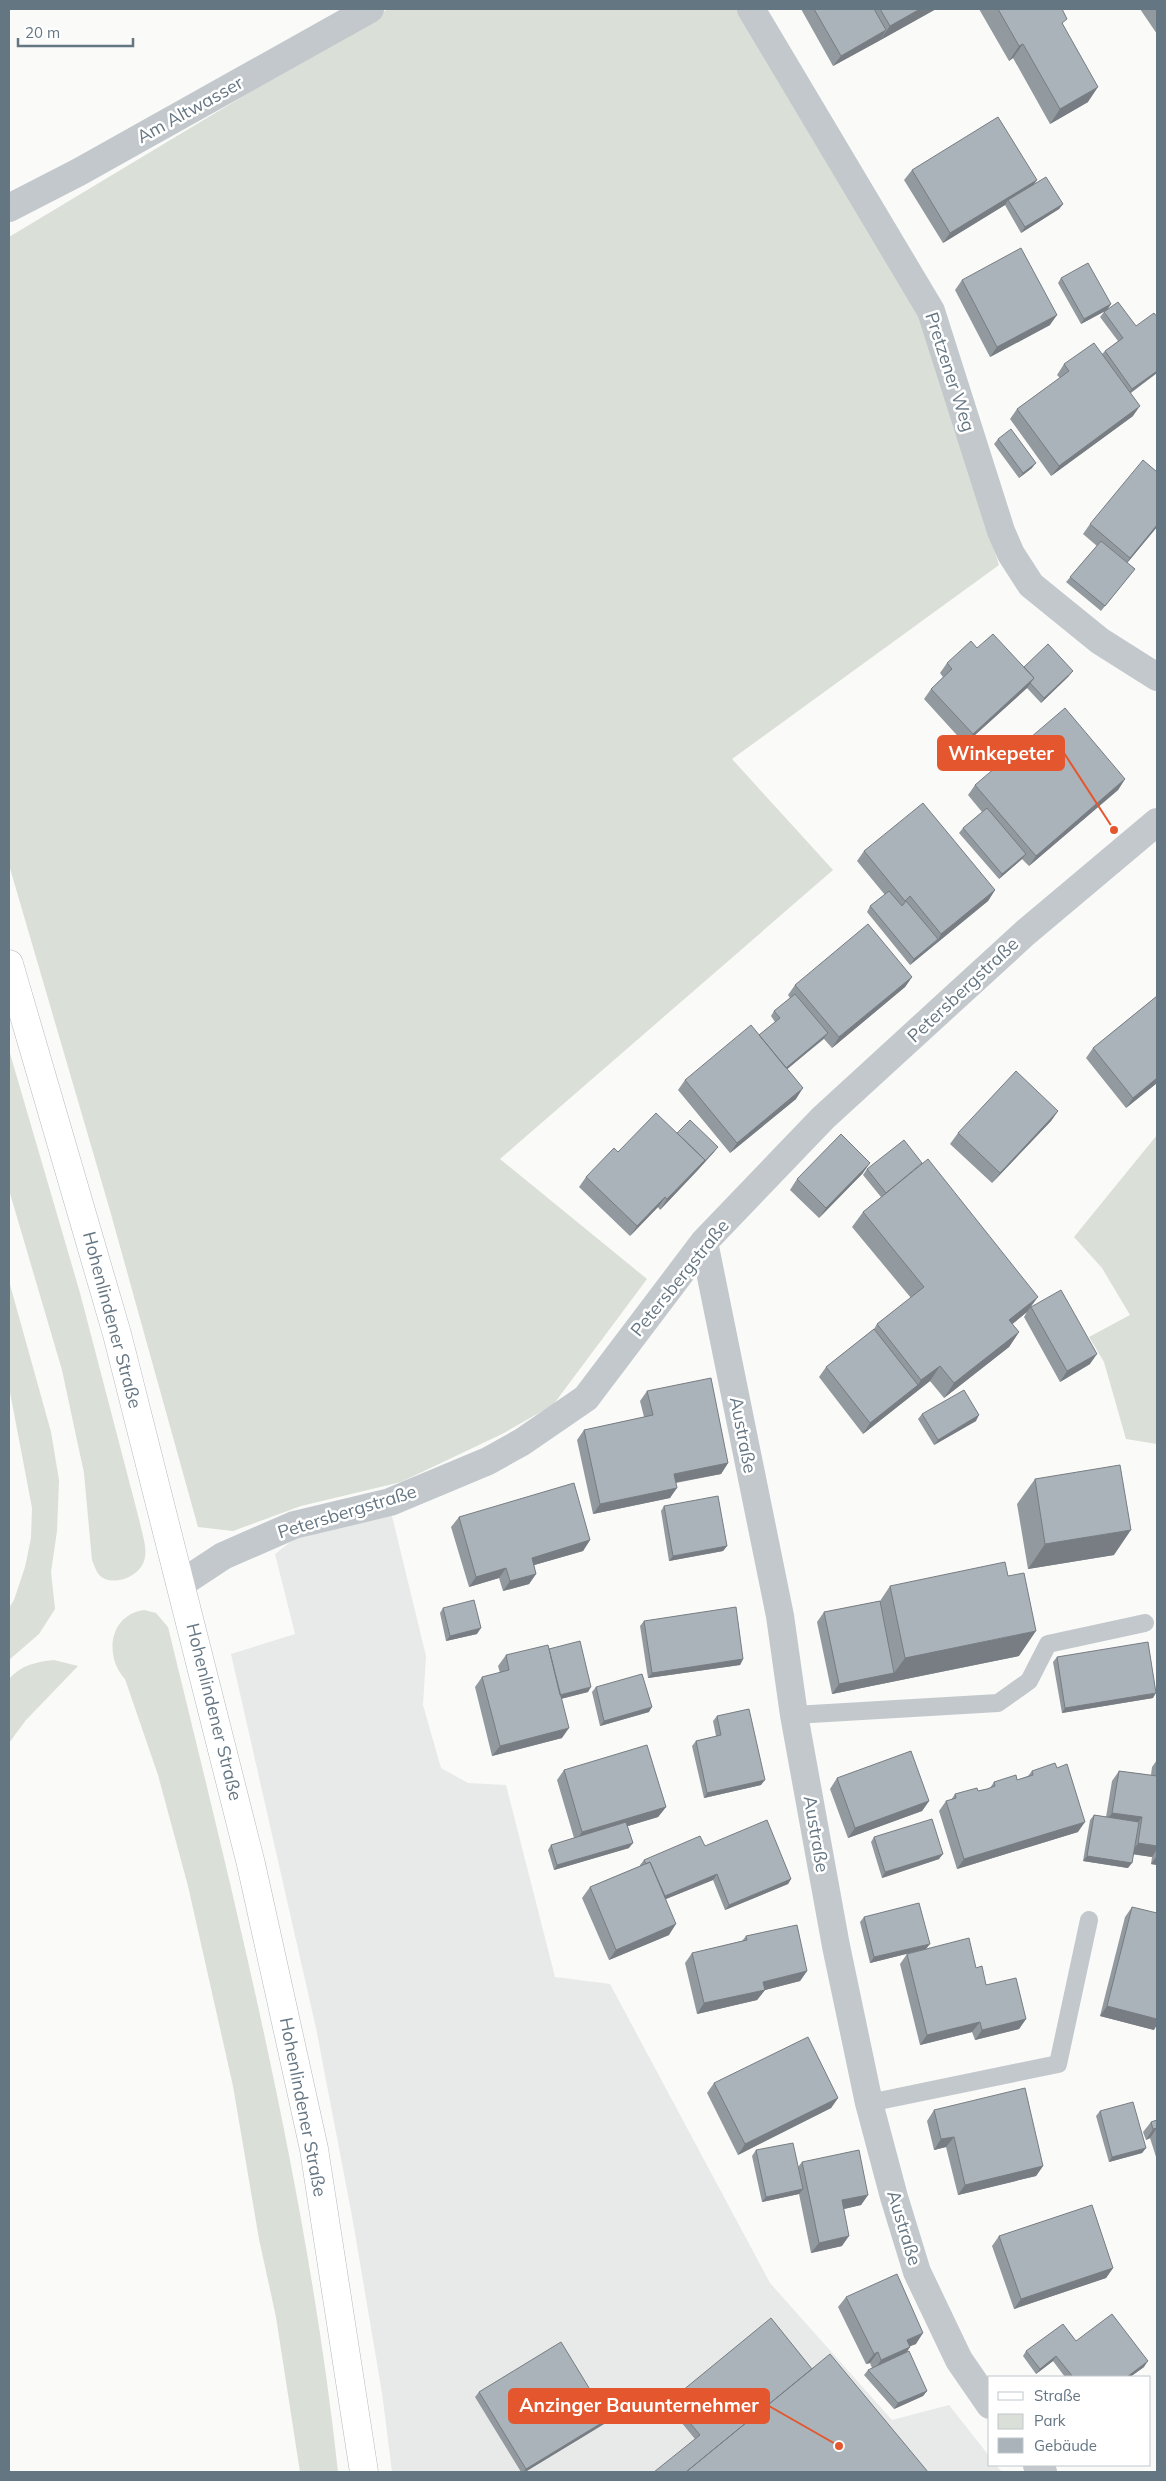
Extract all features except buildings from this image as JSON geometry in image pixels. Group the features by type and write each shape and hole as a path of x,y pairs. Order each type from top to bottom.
{"main road":[{"name":"Hohenlindener Straße","path":"9,964 117,1334 182,1583 251,1864 314,2149 364,2472"}],"street":[{"name":"Am Altwasser","path":"9,208 79,172 370,9"},
{"name":"Pretzener Weg","path":"751,9 932,311 1001,530 1011,554 1031,585 1100,641 1157,677"},
{"name":"Petersbergstraße","path":"182,1583 223,1556 294,1526 390,1502 488,1461 522,1442 586,1398 704,1242 830,1112 1025,933 1157,822"},
{"name":"Austraße","path":"704,1242 780,1616 794,1715 836,1946 869,2103 894,2197 917,2272 959,2360 988,2402"}],"lane":[{"path":"794,1715 998,1703 1029,1681 1048,1644 1145,1623"},
{"path":"869,2103 1058,2064 1089,1920"}],"shaded area":[{"path":"379,1513 392,1516 426,1656 423,1705 441,1768 468,1783 506,1785 555,1977 610,1984 770,2283 892,2420 949,2405 988,2454 988,2466 997,2466 1002,2472 392,2472 382,2393 352,2216 316,2028 231,1654 295,1634 275,1554 293,1540"}],"green space":[{"path":"388,9 743,9 924,321 999,565 732,759 833,870 500,1159 647,1279 553,1405 502,1434 401,1482 301,1506 233,1531 198,1527 109,1207 9,865 9,237"},
{"path":"9,1050 80,1293 144,1540 145,1557 143,1563 136,1573 124,1579 111,1580 102,1578 92,1560 84,1473 62,1370 9,1190"},
{"path":"1157,1135 1157,1444 1126,1439 1104,1362 1089,1337 1130,1315 1102,1268 1074,1237"},
{"path":"9,1281 51,1432 59,1480 57,1531 51,1572 55,1609 39,1634 9,1660 9,1608 14,1600 25,1567 31,1538 32,1508 9,1387"},
{"path":"144,1610 156,1613 168,1627 267,2047 308,2259 325,2365 338,2472 300,2472 276,2317 259,2239 233,2086 188,1886 158,1775 125,1679 118,1670 114,1659 113,1648 117,1628 132,1613"},
{"path":"54,1660 78,1666 26,1720 9,1743 9,1679 19,1670 29,1665"}],"place":[{"name":"Winkepeter","path":"1114,830"},
{"name":"Anzinger Bauunternehmer","path":"839,2446"}]}
